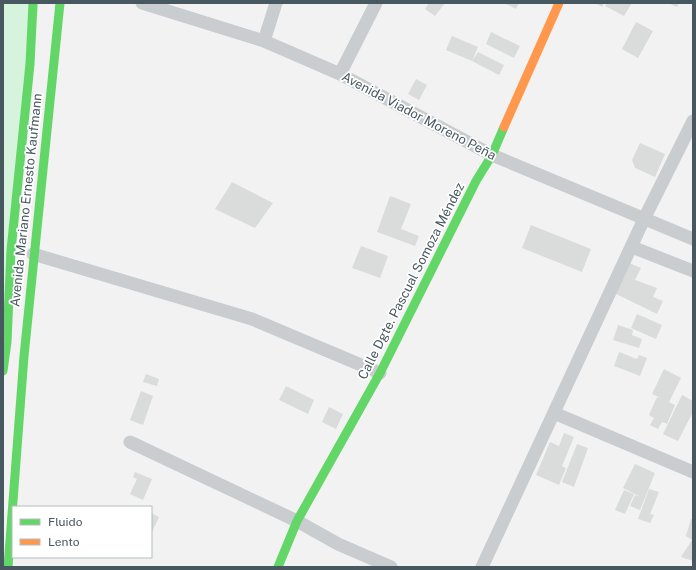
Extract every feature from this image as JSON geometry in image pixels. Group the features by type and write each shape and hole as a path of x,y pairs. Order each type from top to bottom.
{"main road":[{"name":"Avenida Mariano Ernesto Kaufmann","path":"3,371 7,342 11,250 30,64 33,3"},
{"name":"Avenida Mariano Ernesto Kaufmann","path":"8,567 12,499 33,254 60,3"},
{"name":"Calle Dgte. Pascual Somoza Méndez","path":"278,567 297,521 380,373 476,181 492,155 559,3"}],"street":[{"name":"Avenida Viador Moreno Peña","path":"142,3 264,41 340,74 492,155 693,239"},
{"path":"264,41 276,3"},
{"path":"340,74 376,3"},
{"path":"482,567 644,219 693,121"},
{"path":"632,247 693,271"},
{"path":"33,254 252,319 380,373"},
{"path":"554,413 693,472"},
{"path":"130,442 297,521 338,544 391,567"}],"green space":[{"path":"3,3 39,3 3,331"}],"building":[{"path":"429,3 445,3 435,16 425,9"},
{"path":"506,3 519,3 516,9"},
{"path":"595,3 604,3 602,7"},
{"path":"607,3 632,3 624,16 605,6"},
{"path":"668,3 679,3 677,7"},
{"path":"636,22 653,31 638,58 622,49"},
{"path":"491,32 520,46 514,58 486,44"},
{"path":"452,36 478,47 472,61 446,50"},
{"path":"478,52 504,65 499,75 472,61"},
{"path":"416,79 427,85 419,100 408,94"},
{"path":"640,143 665,154 655,177 635,168 632,160"},
{"path":"232,182 273,203 255,228 215,209"},
{"path":"390,196 411,204 401,229 419,236 415,246 377,232"},
{"path":"531,225 591,249 582,272 522,248"},
{"path":"361,246 388,256 380,278 352,268"},
{"path":"627,262 641,268 635,280 657,288 653,297 663,301 657,314 614,293"},
{"path":"637,314 662,325 656,339 631,328"},
{"path":"618,325 633,330 632,335 642,339 639,348 613,340"},
{"path":"619,352 637,359 639,355 647,358 640,376 614,366"},
{"path":"664,369 681,378 669,402 675,405 667,424 662,422 658,429 650,425 654,418 649,415 657,397 663,399 652,394"},
{"path":"146,374 159,379 157,386 143,382"},
{"path":"286,386 314,400 308,414 279,400"},
{"path":"141,391 153,396 143,425 130,420"},
{"path":"682,395 693,401 693,412 678,441 663,434"},
{"path":"329,407 343,414 336,429 322,422"},
{"path":"564,433 574,437 562,466 566,468 559,485 536,475 550,442 559,446"},
{"path":"577,444 588,448 574,487 562,482"},
{"path":"635,464 655,473 640,510 630,506 635,495 641,497 623,488"},
{"path":"135,472 152,479 143,500 130,494 137,479 133,477"},
{"path":"649,489 659,492 650,514 654,515 650,523 638,519"},
{"path":"624,490 634,494 625,514 615,510"},
{"path":"152,514 159,517 152,532"},
{"path":"691,519 693,519 693,561 681,557 692,540 686,536"}],"traffic: fast":[{"path":"3,371 7,342 11,250 30,64 33,3"},
{"path":"13,506 24,356 60,3"},
{"path":"278,567 297,521 380,373 476,181 492,155 504,127"},
{"path":"8,567 12,514"}],"traffic: slow":[{"path":"504,127 559,3"}]}
